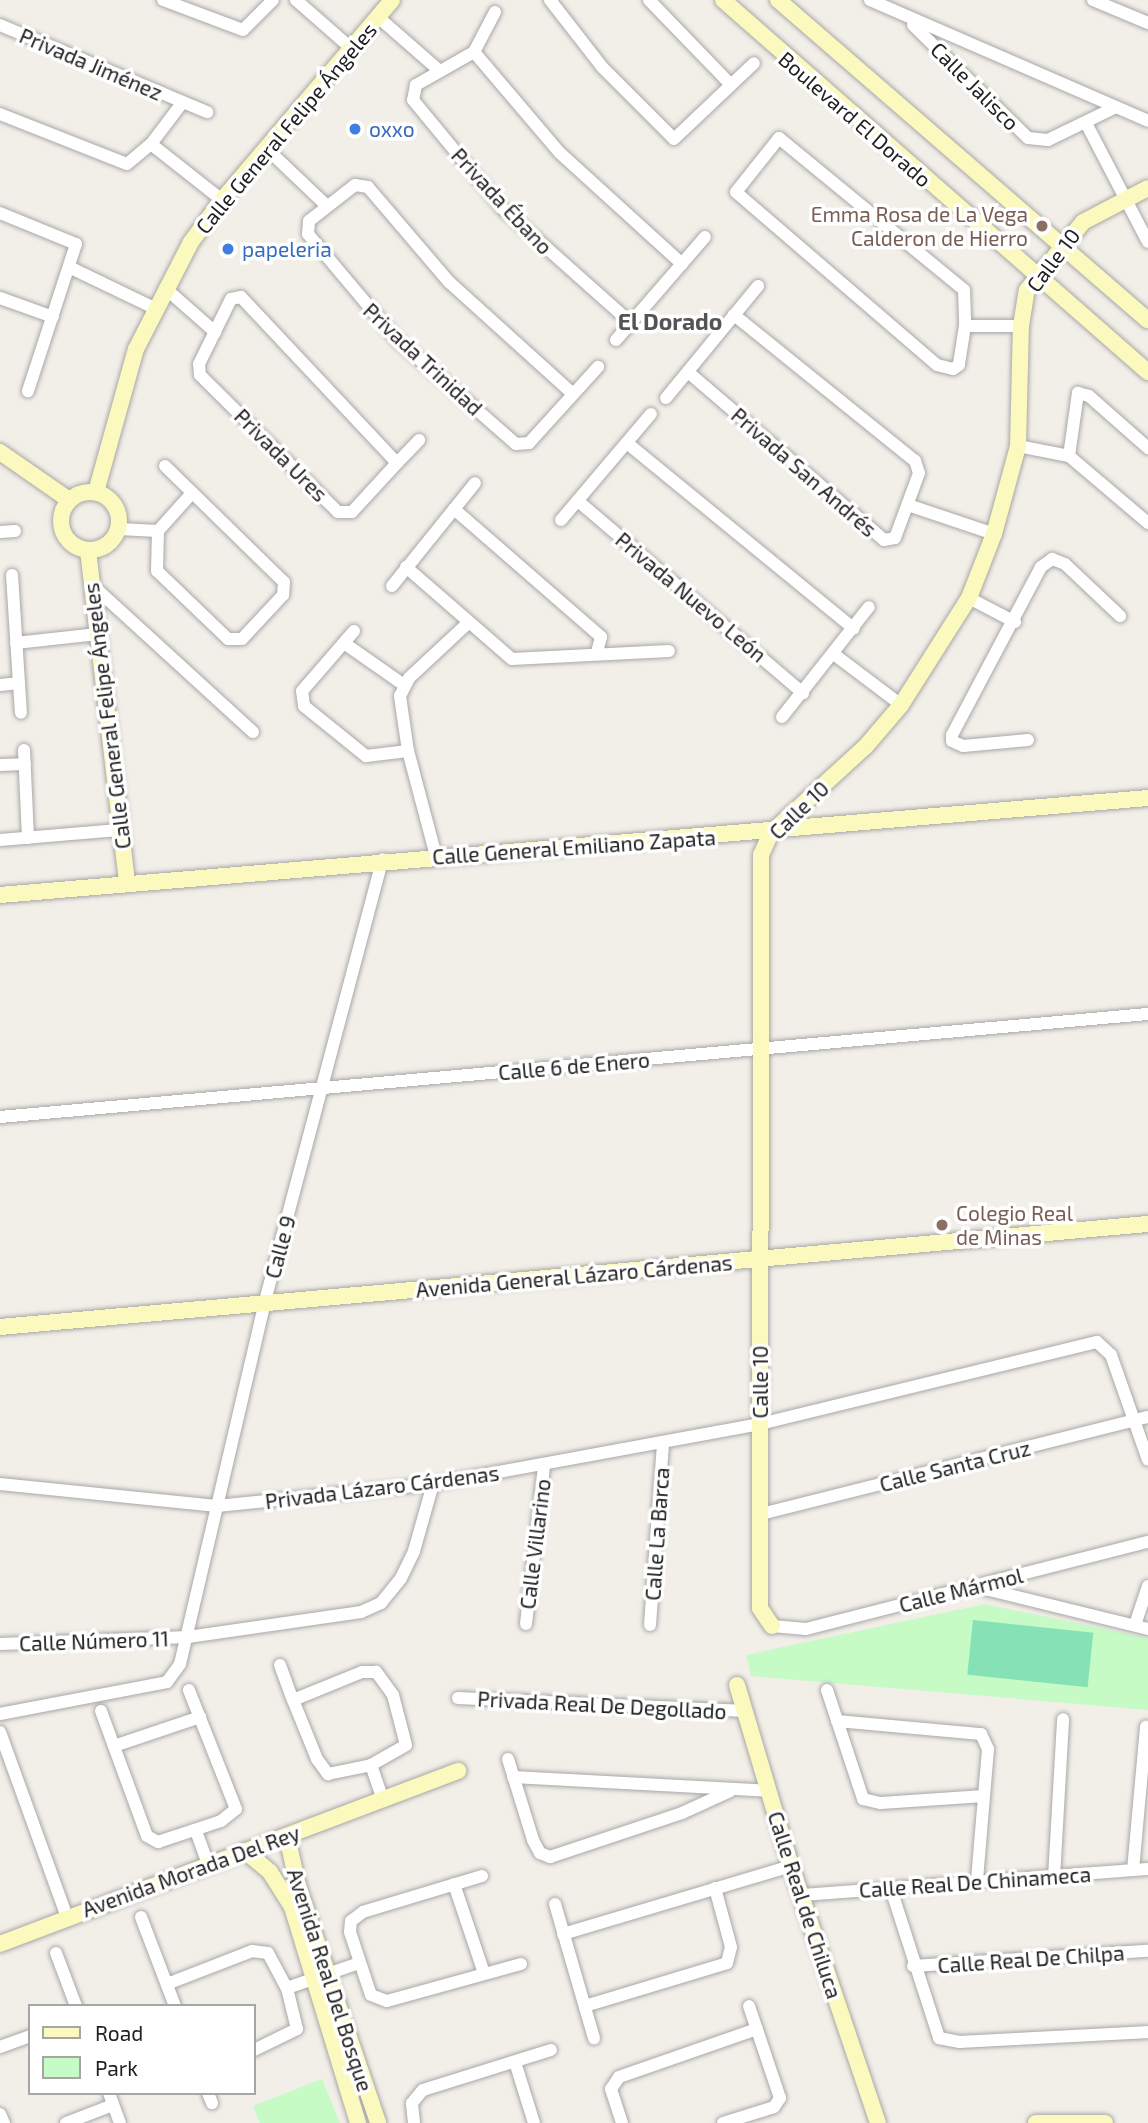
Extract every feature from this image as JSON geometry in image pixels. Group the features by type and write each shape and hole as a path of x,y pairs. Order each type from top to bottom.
{"street":[{"path":"163,0 243,30 273,0"},
{"path":"296,0 352,49"},
{"name":"Calle General Felipe Ángeles","path":"96,492 119,397 154,307 165,288 222,200 392,0"},
{"path":"550,0 603,68 667,137 680,137 754,62"},
{"path":"649,0 730,84"},
{"name":"Boulevard El Dorado","path":"723,0 1148,372"},
{"name":"Boulevard El Dorado","path":"779,0 1148,320"},
{"name":"Calle Jalisco","path":"870,0 908,20 1148,121"},
{"path":"1093,0 1148,23"},
{"path":"495,12 474,52 560,153 682,264"},
{"path":"378,17 440,71"},
{"name":"Calle Jalisco","path":"908,20 1028,138 1048,140 1086,124 1114,108"},
{"name":"Privada Jiménez","path":"0,25 207,112"},
{"name":"Privada Ébano","path":"474,52 416,85 413,100 503,209 631,323"},
{"name":"Privada Jiménez","path":"0,114 120,163 135,162 182,103"},
{"path":"1086,124 1148,242"},
{"path":"783,138 959,284 965,297 965,326 959,365 953,369 937,365 736,191 737,187 783,138"},
{"path":"151,144 222,200"},
{"path":"266,148 327,206"},
{"name":"Privada Trinidad","path":"573,394 449,282 368,187 355,185 309,221 308,234 352,292 397,340 516,444 529,443 598,367"},
{"name":"Calle 10","path":"772,1626 760,1608 759,870 771,833 866,746 901,705 969,597 994,534 1018,446 1021,326 1027,290 1061,244 1083,222 1148,188"},
{"path":"0,213 72,239 76,250 28,391"},
{"path":"616,340 705,237"},
{"path":"71,268 154,307"},
{"path":"666,398 758,286"},
{"path":"165,288 215,332"},
{"name":"Privada Ures","path":"397,463 241,297 230,299 199,364 200,376 338,512 352,512 419,440"},
{"path":"0,298 53,317"},
{"name":"Privada San Andrés","path":"688,372 884,540 895,538 919,473 915,461 734,315"},
{"path":"965,326 1021,326"},
{"path":"1069,456 1078,393 1089,396 1148,448"},
{"path":"562,520 651,414"},
{"path":"627,443 854,629"},
{"path":"1018,446 1069,456 1148,523"},
{"path":"0,452 69,500"},
{"path":"165,466 284,582 283,595 242,639 228,639 157,571 158,531 192,493"},
{"path":"392,586 475,483"},
{"path":"96,492 113,502 119,529 107,545 88,550 64,536 61,517 69,500 96,492"},
{"name":"Privada Nuevo León","path":"578,501 803,693"},
{"path":"908,505 994,534"},
{"path":"454,509 601,638 597,652"},
{"path":"119,529 158,531"},
{"path":"0,532 15,531"},
{"name":"Calle General Felipe Ángeles","path":"88,550 127,883"},
{"path":"1028,740 963,746 952,741 954,729 1014,622 1041,567 1052,559 1065,564 1120,616"},
{"path":"406,567 467,624 512,659 597,652 669,651"},
{"path":"12,575 21,713"},
{"path":"92,585 253,732"},
{"path":"969,597 1014,622"},
{"path":"0,608 14,607"},
{"path":"782,718 835,654 869,607"},
{"path":"436,856 408,751 400,709 404,685 467,624"},
{"path":"354,631 302,691 304,706 366,756 408,751"},
{"path":"16,642 98,634"},
{"path":"344,643 404,685"},
{"path":"835,654 901,705"},
{"path":"0,685 19,682"},
{"path":"24,750 28,838"},
{"path":"0,765 25,764"},
{"name":"Calle General Emiliano Zapata","path":"0,895 383,859 771,833 1148,798"},
{"path":"0,840 119,830"},
{"name":"Calle 9","path":"0,1714 167,1682 175,1675 188,1637 265,1301 383,859"},
{"name":"Calle 6 de Enero","path":"0,1117 1148,1014"},
{"name":"Avenida General Lázaro Cárdenas","path":"0,1326 265,1301 760,1261 1148,1224"},
{"name":"Privada Lázaro Cárdenas","path":"0,1483 217,1506 433,1484 760,1424 1101,1343 1111,1355 1134,1421"},
{"name":"Calle Santa Cruz","path":"761,1514 1148,1417"},
{"path":"1134,1421 1148,1460"},
{"name":"Calle La Barca","path":"650,1625 663,1442"},
{"name":"Calle Villarino","path":"526,1624 544,1465"},
{"name":"Calle Número 11","path":"0,1644 188,1637 361,1612 382,1603 401,1578 414,1551 433,1484"},
{"name":"Calle Mármol","path":"772,1626 806,1629 1148,1542"},
{"path":"1135,1625 1148,1586"},
{"path":"977,1587 1148,1629"},
{"path":"280,1665 293,1700 317,1759 328,1774 371,1765 406,1745 393,1695 376,1672 362,1672 293,1700"},
{"name":"Calle Real de Chiluca","path":"737,1685 791,1866 878,2123"},
{"path":"101,1712 149,1840 158,1842 227,1818 236,1809 189,1690"},
{"path":"827,1690 857,1789 867,1802 985,1796"},
{"name":"Privada Real De Degollado","path":"458,1698 746,1712"},
{"path":"114,1746 200,1717"},
{"path":"1054,1877 1063,1719"},
{"path":"837,1721 974,1732 984,1738 988,1749 977,1880"},
{"path":"1133,1870 1146,1727"},
{"path":"0,1732 67,1917"},
{"path":"508,1759 537,1849 550,1857 682,1813 730,1791"},
{"path":"371,1765 383,1800"},
{"name":"Avenida Morada Del Rey","path":"0,1944 458,1771"},
{"path":"513,1777 768,1791"},
{"path":"196,1831 208,1864"},
{"name":"Avenida Real Del Bosque","path":"287,1836 358,2123"},
{"name":"Avenida Real Del Bosque","path":"245,1851 280,1885 323,1974 378,2123"},
{"path":"564,1934 791,1866"},
{"name":"Calle Real De Chinameca","path":"802,1895 890,1886 1148,1869"},
{"path":"482,1876 354,1918 349,1927 359,1963 374,1998 387,2001 521,1964"},
{"path":"454,1884 484,1973"},
{"name":"Calle Real De Chilpa","path":"890,1886 935,2031 944,2040 1148,2032"},
{"path":"585,2006 727,1963 732,1947 715,1888"},
{"path":"555,1904 594,2038"},
{"path":"141,1917 174,2004"},
{"path":"167,1984 263,1951 275,1962 287,1988 297,2029 256,2049"},
{"name":"Calle Real De Chilpa","path":"913,1966 1148,1951"},
{"path":"56,1953 75,2004"},
{"path":"287,1988 359,1963"},
{"path":"723,2123 778,2103 780,2088 749,2006"},
{"path":"622,2123 611,2089 619,2077 757,2029"},
{"path":"0,2047 28,2037"},
{"path":"414,2123 412,2103 423,2090 551,2050"},
{"path":"515,2062 534,2123"},
{"path":"66,2123 111,2099 120,2123"},
{"path":"0,2114 4,2123"},
{"path":"1036,2123 1105,2123"}],"green space":[{"path":"985,1604 1148,1638 1148,1710 751,1676 746,1655"},
{"path":"973,1620 1093,1633 1088,1687 967,1675"},
{"path":"322,2079 340,2123 260,2123 253,2106"}],"place":[{"name":"oxxo","path":"355,129"},
{"name":"Emma Rosa de La Vega Calderon de Hierro","path":"1042,226"},
{"name":"papeleria","path":"228,249"},
{"name":"Colegio Real de Minas","path":"942,1225"}],"district":[{"name":"El Dorado","path":"670,321"}]}
